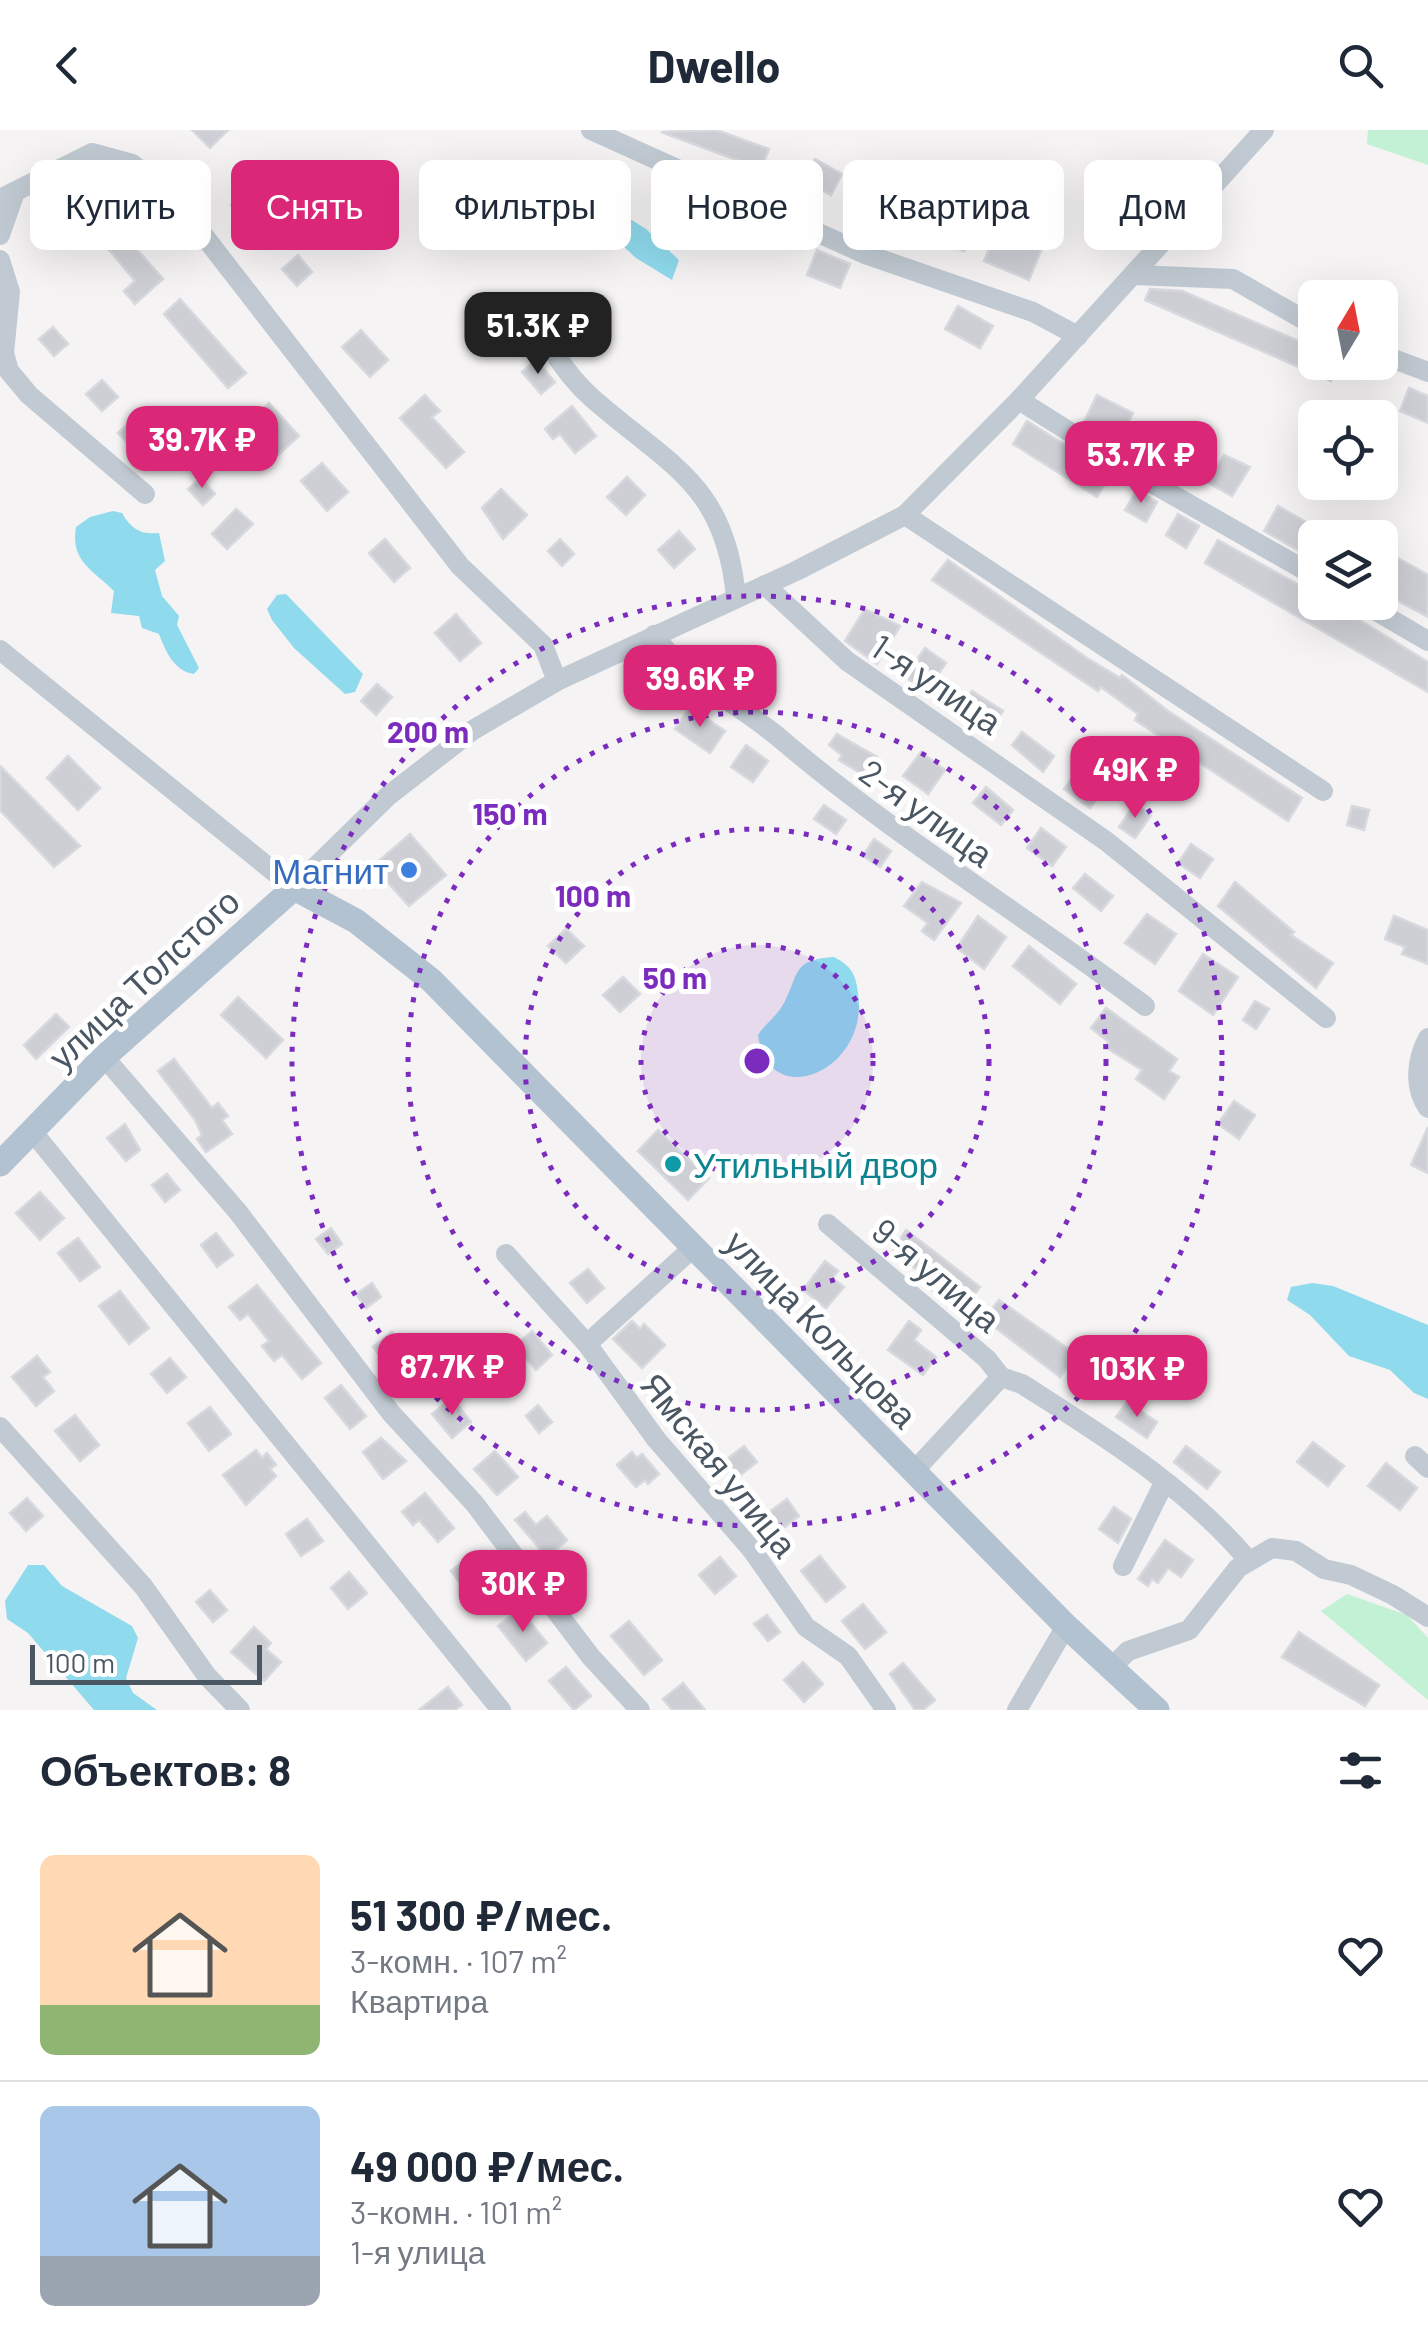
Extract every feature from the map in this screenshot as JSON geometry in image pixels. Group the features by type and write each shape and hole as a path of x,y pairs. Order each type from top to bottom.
{"main road":[{"name":"улица Толстого","path":"0,1164 104,1057 294,888"},
{"name":"улица Кольцова","path":"294,888 356,921 431,980 913,1472 1151,1708"}],"street":[{"path":"591,130 865,254 1033,312 1078,336"},
{"path":"0,650 294,888 388,796 434,758 557,681 906,515 1020,400 1264,130"},
{"path":"0,235 7,197 62,164 92,153 132,164 173,196 460,566 543,645 557,681"},
{"path":"0,260 10,292 4,353 10,371 29,396 145,494"},
{"path":"1134,276 1233,280 1298,316"},
{"path":"507,308 552,348 560,364 592,398 650,440 700,492 720,527 733,569 736,598"},
{"path":"1398,361 1428,372"},
{"path":"1020,400 1143,478 1298,566"},
{"path":"906,515 1324,791"},
{"name":"1-я улица","path":"765,585 797,619 847,661 1106,841 1326,1018"},
{"path":"1393,620 1428,640"},
{"name":"2-я улица","path":"654,635 678,662 781,738 833,784 980,890 1047,932 1145,1006"},
{"path":"1428,1038 1418,1069 1418,1087 1428,1108"},
{"path":"104,1057 238,1212 391,1413 474,1502 591,1657 640,1710"},
{"path":"32,1131 500,1710"},
{"name":"9-я улица","path":"828,1224 987,1359 1001,1376 1022,1384 1144,1462 1164,1483 1222,1528 1249,1560"},
{"path":"587,1344 695,1246"},
{"name":"Ямская улица","path":"506,1254 587,1344 656,1439 752,1550 806,1627 848,1656 886,1710"},
{"path":"913,1472 1001,1376"},
{"path":"0,1428 143,1586 207,1676 240,1710"},
{"path":"1123,1566 1164,1483"},
{"path":"1111,1668 1128,1651 1189,1630 1225,1581 1249,1560 1272,1548 1296,1551 1324,1569 1351,1575 1428,1617"},
{"path":"1017,1710 1066,1626"}],"green space":[{"path":"1368,130 1428,130 1428,165 1367,144"},
{"path":"1347,1594 1407,1615 1428,1638 1428,1700 1321,1611"}],"water":[{"path":"631,220 651,234 651,250 668,250 679,260 672,280 627,250 631,250"},
{"path":"113,511 122,513 137,530 159,533 165,561 155,570 162,596 179,616 177,625 199,668 194,674 176,665 159,634 142,628 139,616 111,613 114,591 80,557 76,527 90,517"},
{"path":"286,594 363,674 355,692 345,694 294,648 272,620 267,609 277,595"},
{"path":"834,957 852,971 857,986 858,1020 849,1044 816,1073 797,1077 780,1073 766,1059 758,1035 781,1007 799,970 811,961"},
{"path":"1312,1283 1333,1286 1428,1325 1428,1399 1414,1393 1390,1370 1349,1356 1310,1315 1287,1300 1291,1287"},
{"path":"28,1565 44,1565 62,1586 132,1626 138,1638 126,1678 133,1693 157,1710 94,1710 28,1633 7,1619 5,1601"}],"building":[{"path":"192,130 228,130 210,148"},
{"path":"716,130 769,149 765,160 737,160 661,132"},
{"path":"823,163 842,174 831,195 823,191"},
{"path":"109,250 137,250 163,279 135,304 124,291 135,281"},
{"path":"817,250 850,264 840,288 807,275"},
{"path":"989,250 1041,250 1029,280 984,261"},
{"path":"298,255 312,272 297,286 282,269"},
{"path":"1150,289 1182,291 1298,341 1298,367 1145,300"},
{"path":"180,299 246,373 228,388 164,314"},
{"path":"958,306 993,326 980,348 945,329"},
{"path":"490,308 509,335 491,352 468,329"},
{"path":"53,327 68,344 54,356 39,339"},
{"path":"361,330 388,360 370,377 342,347"},
{"path":"536,360 555,382 541,394 522,372"},
{"path":"102,380 118,397 102,411 86,394"},
{"path":"1409,388 1428,396 1428,423 1400,411"},
{"path":"425,395 440,411 432,417 464,452 446,468 400,418"},
{"path":"1097,395 1133,413 1127,425 1162,444 1154,460 1084,422"},
{"path":"269,403 299,436 278,455 248,422"},
{"path":"572,406 596,436 575,453 560,434 553,439 545,429"},
{"path":"131,421 154,445 141,457 118,433"},
{"path":"1027,421 1111,474 1097,497 1013,444"},
{"path":"1224,455 1250,467 1232,496 1207,482"},
{"path":"322,463 348,492 327,511 301,481"},
{"path":"627,477 645,495 626,515 607,497"},
{"path":"201,478 215,494 203,505 188,489"},
{"path":"501,489 527,515 503,539 482,508"},
{"path":"1137,490 1157,502 1146,522 1125,510"},
{"path":"1278,506 1302,520 1298,520 1298,550 1264,531"},
{"path":"236,509 253,524 227,549 212,534"},
{"path":"1178,514 1199,526 1186,548 1166,535"},
{"path":"679,531 695,549 674,568 658,550"},
{"path":"385,539 410,568 394,582 369,553"},
{"path":"560,539 574,554 562,566 548,551"},
{"path":"1218,540 1298,584 1298,617 1205,563"},
{"path":"1398,558 1428,575 1428,617 1398,601"},
{"path":"948,560 1087,658 1120,678 1122,675 1168,711 1302,798 1288,821 1135,720 1138,714 1101,687 1098,691 932,580"},
{"path":"865,609 900,626 877,664 845,641"},
{"path":"456,614 481,643 460,661 435,633"},
{"path":"1304,620 1359,620 1428,662 1428,692"},
{"path":"925,648 946,663 926,691 905,677"},
{"path":"377,684 392,697 376,715 361,701"},
{"path":"972,691 1003,711 988,735 957,715"},
{"path":"690,707 725,731 710,753 675,729"},
{"path":"1022,732 1054,756 1043,772 1012,745"},
{"path":"837,734 877,757 865,776 839,760 842,755 829,745"},
{"path":"746,745 768,761 753,782 731,767"},
{"path":"921,752 945,770 928,794 903,776"},
{"path":"68,756 100,788 78,810 47,778"},
{"path":"1083,764 1109,783 1090,808 1064,789"},
{"path":"0,766 80,846 54,867 0,810"},
{"path":"986,787 1013,810 1001,825 973,803"},
{"path":"1135,804 1151,815 1135,838 1119,827"},
{"path":"824,805 846,820 836,834 814,819"},
{"path":"1352,806 1369,810 1364,830 1347,825"},
{"path":"1041,828 1066,847 1052,866 1027,848"},
{"name":"Магнит","path":"410,834 446,875 409,906 373,866"},
{"path":"874,839 891,851 880,867 863,856"},
{"path":"1191,844 1213,859 1200,878 1178,863"},
{"path":"1085,874 1113,896 1101,911 1073,888"},
{"path":"922,882 961,903 934,940 922,931 928,923 904,906"},
{"path":"1235,882 1294,932 1291,935 1333,963 1316,988 1218,906"},
{"path":"1147,914 1176,934 1155,964 1125,943"},
{"path":"978,916 1006,937 984,969 957,948"},
{"path":"1394,916 1428,930 1428,964 1402,954 1405,947 1385,939"},
{"path":"566,929 584,946 566,963 548,946"},
{"path":"1029,946 1076,984 1060,1004 1013,966"},
{"path":"1203,954 1238,977 1213,1015 1179,991"},
{"path":"623,977 640,994 620,1012 603,995"},
{"path":"238,997 283,1040 266,1058 221,1015"},
{"path":"1255,1001 1269,1009 1256,1029 1243,1020"},
{"path":"1106,1008 1177,1059 1169,1071 1179,1077 1164,1099 1136,1079 1142,1070 1105,1047 1109,1042 1091,1028"},
{"path":"56,1014 69,1027 36,1059 24,1045"},
{"path":"174,1059 212,1108 218,1103 228,1116 222,1120 232,1134 206,1152 197,1139 202,1135 195,1120 158,1071"},
{"path":"1234,1101 1255,1115 1239,1139 1218,1124"},
{"path":"125,1124 140,1150 126,1161 107,1138"},
{"path":"1428,1127 1428,1173 1411,1165"},
{"name":"Утильный двор","path":"658,1130 709,1178 688,1200 638,1151"},
{"path":"167,1174 180,1190 165,1202 152,1185"},
{"path":"40,1192 64,1218 40,1240 16,1213"},
{"path":"331,1228 342,1244 328,1254 316,1239"},
{"path":"906,1230 980,1287 961,1312 929,1288 935,1280 891,1254"},
{"path":"216,1233 233,1255 217,1267 201,1245"},
{"path":"78,1238 100,1267 80,1281 58,1253"},
{"path":"825,1261 838,1271 832,1278 844,1287 826,1308 803,1290"},
{"path":"588,1269 604,1288 587,1303 570,1283"},
{"path":"372,1283 381,1297 366,1308 356,1294"},
{"path":"257,1285 321,1363 302,1379 282,1355 274,1361 262,1346 269,1341 248,1314 240,1320 229,1307"},
{"path":"120,1291 149,1328 129,1344 99,1306"},
{"path":"999,1300 1076,1354 1060,1377 984,1319"},
{"path":"632,1321 640,1329 644,1324 665,1345 642,1368 613,1339"},
{"path":"909,1321 921,1330 914,1340 936,1357 923,1375 888,1350"},
{"path":"532,1331 552,1355 536,1370 515,1346"},
{"path":"392,1332 414,1360 395,1375 373,1347"},
{"path":"37,1356 50,1372 43,1377 54,1391 36,1406 12,1377"},
{"path":"170,1358 186,1377 167,1393 151,1374"},
{"path":"341,1385 366,1416 350,1429 325,1398"},
{"path":"452,1398 471,1422 452,1438 432,1414"},
{"path":"1127,1402 1157,1422 1147,1438 1116,1417"},
{"path":"538,1405 552,1422 539,1433 526,1416"},
{"path":"210,1407 231,1434 209,1451 188,1423"},
{"path":"75,1415 99,1445 80,1461 55,1431"},
{"path":"381,1438 406,1461 383,1479 363,1452"},
{"path":"1313,1442 1344,1466 1328,1486 1297,1462"},
{"path":"744,1446 757,1462 734,1480 721,1464"},
{"path":"1186,1446 1220,1472 1207,1489 1174,1462"},
{"path":"256,1450 262,1458 267,1453 276,1465 270,1469 276,1476 246,1505 223,1475"},
{"path":"495,1451 518,1477 497,1495 474,1469"},
{"path":"632,1452 637,1458 642,1454 659,1474 648,1484 645,1480 636,1487 617,1465"},
{"path":"1386,1463 1417,1488 1400,1510 1368,1486"},
{"path":"425,1493 454,1528 438,1542 419,1520 413,1525 402,1512"},
{"path":"27,1498 43,1516 26,1531 10,1513"},
{"path":"787,1499 799,1516 777,1533 764,1516"},
{"path":"1114,1507 1131,1519 1118,1543 1099,1529"},
{"path":"525,1512 536,1525 547,1516 567,1540 547,1557 515,1520"},
{"path":"307,1519 323,1541 301,1556 286,1534"},
{"path":"1165,1540 1193,1560 1181,1577 1168,1568 1158,1583 1152,1579 1148,1586 1138,1579"},
{"path":"475,1552 500,1584 484,1597 468,1577 460,1583 451,1571"},
{"path":"820,1556 845,1587 826,1602 801,1571"},
{"path":"720,1557 736,1576 715,1594 699,1575"},
{"path":"349,1572 367,1593 348,1609 331,1588"},
{"path":"210,1590 227,1610 213,1622 196,1602"},
{"path":"863,1604 886,1632 865,1649 842,1621"},
{"path":"520,1609 547,1643 526,1661 498,1626"},
{"path":"767,1615 780,1632 768,1641 754,1624"},
{"path":"629,1621 662,1660 644,1675 611,1636"},
{"path":"254,1627 271,1643 266,1649 281,1662 264,1681 231,1652"},
{"path":"1299,1632 1379,1685 1365,1706 1282,1657"},
{"path":"803,1662 823,1684 804,1702 784,1680"},
{"path":"903,1663 935,1700 923,1710 915,1710 890,1674"},
{"path":"566,1667 591,1696 574,1710 549,1681"},
{"path":"683,1683 705,1710 672,1710 663,1699"},
{"path":"448,1687 462,1705 455,1710 419,1710"}],"place":[{"name":"Магнит","path":"409,870"},
{"name":"Утильный двор","path":"673,1164"}]}
